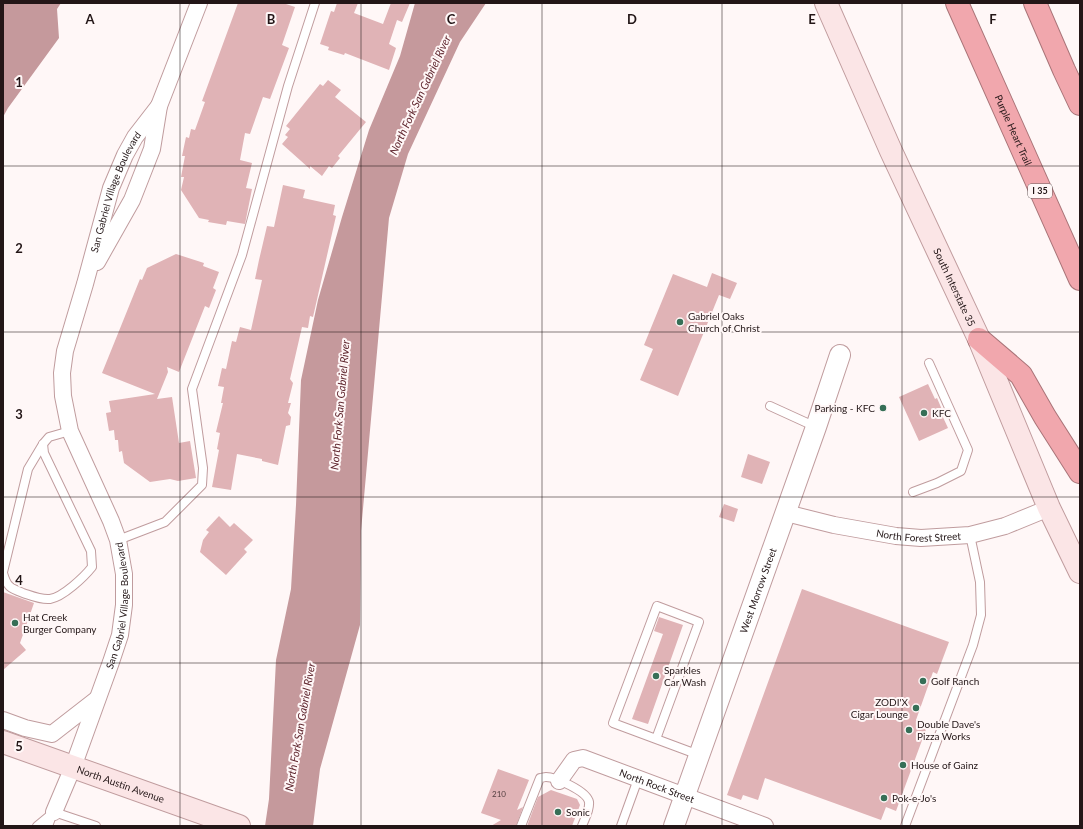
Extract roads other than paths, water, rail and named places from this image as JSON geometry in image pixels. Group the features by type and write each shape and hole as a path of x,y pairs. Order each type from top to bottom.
{"highway":[{"name":"Purple Heart Trail","path":"957,3 1080,279"},
{"path":"1035,3 1080,104"},
{"path":"979,339 1021,375 1045,417 1080,472"}],"main road":[{"name":"South Interstate 35","path":"826,3 891,151 979,339 1049,508 1080,572"},
{"name":"North Austin Avenue","path":"3,742 239,826"}],"street":[{"name":"San Gabriel Village Boulevard","path":"85,284 132,200 152,149 159,106 199,3"},
{"name":"San Gabriel Village Boulevard","path":"51,819 73,767 120,635 124,605 124,574 118,540 111,521 70,431 63,396 62,374 65,351 111,188 134,137 159,106"},
{"name":"West Morrow Street","path":"674,826 816,427 840,355"},
{"name":"North Forest Street","path":"786,512 834,525 896,536 920,538 970,535 1005,526 1049,508"},
{"path":"3,720 25,728 52,734 97,699"},
{"name":"North Rock Street","path":"559,781 574,760 583,758 765,826"}],"lane":[{"path":"118,540 165,522 202,485 203,468 192,389 242,255 288,86 315,3"},
{"path":"913,492 937,483 961,471 968,450 929,363"},
{"path":"770,406 816,427"},
{"path":"43,444 44,453 91,551 92,567 81,580 57,597 50,599 40,599 11,588 6,582 3,572 28,469 43,444 49,437 70,431"},
{"path":"905,826 973,645 981,615 980,582 970,535"},
{"path":"656,739 699,622 656,606 614,723 656,739 699,755"},
{"path":"521,826 540,778 547,776 578,789 589,800 588,809 582,826"},
{"path":"621,826 638,778"},
{"path":"37,826 51,819 96,826"}],"water":[{"path":"3,3 61,3 57,9 59,38 3,117"},
{"name":"North Fork San Gabriel River","path":"415,3 486,3 460,42 408,154 389,218 361,531 360,625 320,769 313,826 265,826 269,799 276,660 291,589 301,380 318,300 342,217 369,130 400,56"}],"place":[{"name":"Gabriel Oaks Church of Christ","path":"680,322"},
{"name":"Parking - KFC","path":"883,408"},
{"name":"KFC","path":"924,413"},
{"name":"Hat Creek Burger Company","path":"15,623"},
{"name":"Sparkles Car Wash","path":"656,676"},
{"name":"Golf Ranch","path":"923,681"},
{"name":"ZODI'X Cigar Lounge","path":"916,708"},
{"name":"Double Dave's Pizza Works","path":"909,730"},
{"name":"House of Gainz","path":"903,765"},
{"name":"Pok-e-Jo's","path":"884,798"},
{"name":"Sonic","path":"558,812"}]}
